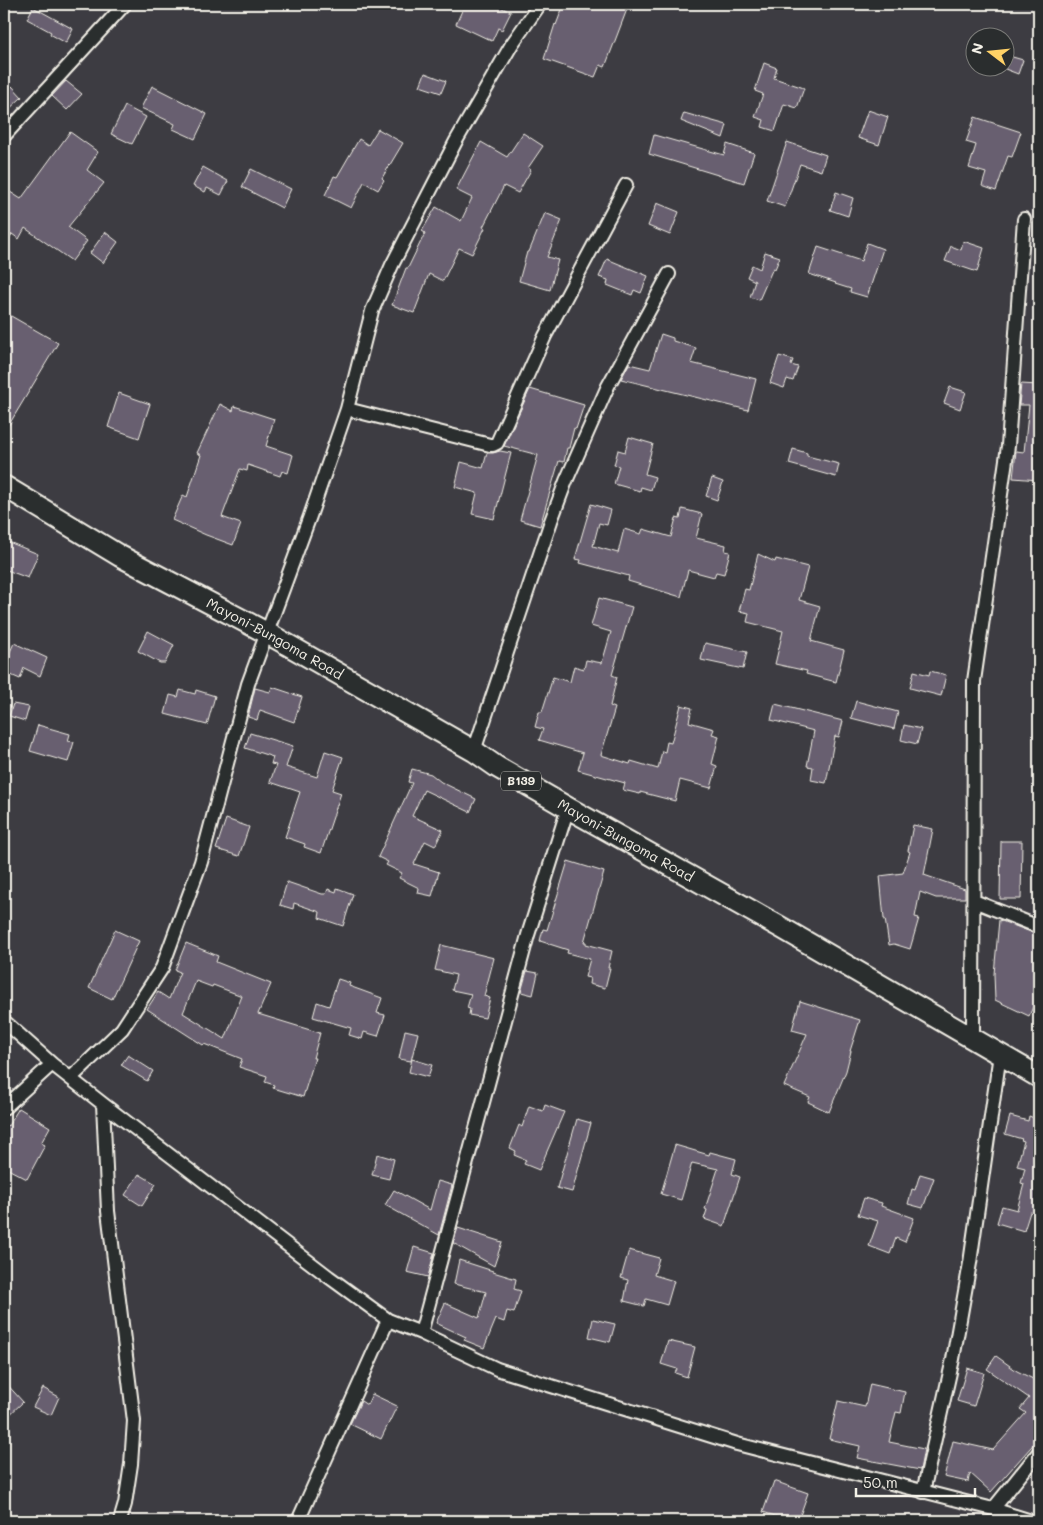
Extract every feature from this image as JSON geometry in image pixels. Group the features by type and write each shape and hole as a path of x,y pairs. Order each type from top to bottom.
{"main road":[{"name":"Mayoni-Bungoma Road","path":"4,486 120,556 267,633 474,751 497,767 568,808 782,928 1039,1077"}],"street":[{"path":"4,136 125,4"},
{"path":"71,1078 122,1029 162,968 201,862 248,684 347,409 372,311 392,265 466,125 512,44 540,4"},
{"path":"347,409 490,445 497,443 545,336 626,185"},
{"path":"973,1038 974,681 1008,446 1024,219"},
{"path":"474,751 566,481 608,386 669,274"},
{"path":"421,1333 528,935 568,808"},
{"path":"974,901 1039,927"},
{"path":"4,1021 52,1064 103,1104 329,1278 388,1320 507,1372 736,1444 993,1509 1031,1521"},
{"path":"923,1492 957,1340 1000,1054"},
{"path":"4,1108 52,1064"},
{"path":"103,1104 108,1211 134,1421 126,1496 120,1521"},
{"path":"298,1521 388,1320"},
{"path":"993,1509 1039,1452"}],"building":[{"path":"465,4 493,4 511,12 502,30 498,28 492,41 456,24"},
{"path":"564,4 629,4 605,67 600,65 595,77 544,59 555,24"},
{"path":"33,7 73,29 66,43 50,34 51,32 27,19"},
{"path":"1016,58 1023,60 1018,74 1016,73"},
{"path":"764,63 777,68 774,78 804,88 797,108 784,104 775,131 762,127 764,120 755,117 763,94 755,91"},
{"path":"425,73 446,81 441,93 420,86"},
{"path":"66,81 82,94 67,110 52,96"},
{"path":"12,86 22,97 4,114 4,94"},
{"path":"152,86 207,114 195,139 173,129 175,124 141,108"},
{"path":"125,106 146,117 132,144 111,134"},
{"path":"868,110 888,117 879,145 858,138"},
{"path":"684,113 727,125 723,138 681,121"},
{"path":"975,117 1021,132 1012,157 1008,156 996,191 982,186 986,173 969,168 976,145 966,142"},
{"path":"378,129 403,143 382,178 384,180 378,190 364,182 351,208 325,195 334,176 337,177 359,139 368,145"},
{"path":"70,132 98,152 87,170 104,183 68,227 87,241 72,261 25,228 19,239 12,234 4,246 4,188 21,199"},
{"path":"523,133 543,146 528,168 531,170 518,193 504,186 483,227 485,228 472,254 459,248 443,281 429,274 414,313 392,305 406,268 408,268 425,233 422,231 436,207 461,221 472,198 456,190 481,142 507,157"},
{"path":"654,135 724,155 727,144 754,153 744,183 649,154"},
{"path":"787,142 826,155 821,171 800,164 785,207 767,201"},
{"path":"203,167 228,181 221,195 207,188 205,192 193,186"},
{"path":"251,169 291,189 282,208 242,187"},
{"path":"836,192 853,198 848,216 830,210"},
{"path":"657,203 679,212 670,235 648,226"},
{"path":"545,213 562,220 547,257 558,260 550,290 519,281 527,252 529,252"},
{"path":"105,232 118,242 103,263 90,253"},
{"path":"963,241 984,248 977,272 945,261 951,246 961,250"},
{"path":"867,243 883,249 867,297 850,292 851,289 809,274 818,247 861,261"},
{"path":"765,252 780,257 759,300 750,297 755,281 747,277 752,265 760,269"},
{"path":"607,259 648,276 641,293 634,290 632,295 607,285 608,280 599,277"},
{"path":"4,312 58,343 4,433"},
{"path":"661,334 673,338 673,341 696,348 691,363 756,379 748,410 621,379 629,364 650,369"},
{"path":"779,356 793,360 791,365 798,367 793,381 787,379 784,388 770,383"},
{"path":"1021,384 1039,385 1039,480 1013,478 1016,451 1024,452 1029,405 1019,405"},
{"path":"950,387 966,392 960,409 944,403"},
{"path":"530,389 584,405 576,429 574,428 564,462 559,461 540,526 520,520 538,455 504,446"},
{"path":"119,393 150,404 139,438 108,427"},
{"path":"220,404 233,411 234,406 274,419 266,446 293,455 288,473 282,471 280,476 248,465 247,471 240,469 222,517 241,524 233,545 172,520 183,495 187,497 201,455 197,453"},
{"path":"629,437 653,444 645,474 655,477 651,490 641,487 640,491 614,484 619,466 614,465 618,450 625,452"},
{"path":"793,449 807,453 807,456 839,464 836,477 789,464"},
{"path":"500,451 511,453 494,519 472,514 477,493 455,487 461,462 483,468 487,453"},
{"path":"712,478 723,482 717,500 706,496"},
{"path":"591,504 611,510 607,525 599,523 593,546 618,553 624,529 641,534 643,529 671,537 676,518 680,519 682,509 702,514 696,538 726,545 725,551 730,552 724,574 716,572 714,577 688,570 681,597 628,581 629,576 580,563 581,560 575,559"},
{"path":"4,540 38,554 28,578 4,569"},
{"path":"758,554 775,562 776,559 808,567 799,600 820,606 811,641 844,650 836,682 806,674 807,671 775,664 783,631 747,622 749,613 739,611 745,589 749,590"},
{"path":"599,598 632,607 612,675 617,677 610,706 615,708 601,755 630,764 631,761 658,769 662,751 665,752 667,742 671,743 681,705 692,708 689,722 714,729 712,734 719,736 712,764 717,766 711,788 680,780 675,801 640,792 640,794 623,790 625,783 578,770 583,753 539,740 543,729 535,727 539,712 542,712 553,677 570,682 574,666 584,669 586,660 602,663 611,632 591,626"},
{"path":"148,631 174,645 165,663 160,663 138,651"},
{"path":"14,643 47,658 40,676 24,668 20,679 4,672 4,665"},
{"path":"705,643 747,652 743,669 701,660"},
{"path":"914,671 929,675 930,671 946,675 941,696 910,688"},
{"path":"272,687 302,697 294,722 260,710 257,720 248,717 255,688 270,692"},
{"path":"180,690 195,694 196,690 215,696 207,725 165,714 170,695 178,697"},
{"path":"856,701 898,712 894,729 851,718"},
{"path":"13,704 29,707 25,721 9,716"},
{"path":"775,704 843,721 839,737 835,736 826,783 811,780 813,767 807,766 814,731 771,720"},
{"path":"38,725 70,734 68,741 74,742 68,762 30,751"},
{"path":"904,725 921,729 917,744 901,740"},
{"path":"250,733 293,746 286,767 317,777 325,751 343,757 332,790 341,793 321,853 304,847 305,844 285,837 300,792 270,782 276,765 271,764 273,757 245,748"},
{"path":"412,769 431,774 441,782 476,799 470,812 424,790 412,816 443,830 435,846 425,841 414,864 439,872 432,896 418,893 419,888 399,878 402,873 386,865 388,862 378,857 412,783 408,782"},
{"path":"226,819 249,827 239,856 216,849"},
{"path":"913,825 933,829 924,875 965,889 965,898 936,898 920,892 915,917 919,918 910,949 894,944 889,945 884,919 880,876 903,873 910,852 908,851"},
{"path":"1001,841 1022,841 1021,899 1000,899"},
{"path":"568,861 604,872 584,942 612,951 605,988 589,984 590,978 585,977 590,959 567,953 568,950 540,941 543,929 547,930"},
{"path":"287,882 322,894 326,894 328,889 336,892 337,888 353,894 343,926 319,918 320,912 294,903 293,909 280,905"},
{"path":"999,920 1039,935 1039,993 1029,1016 995,1000 994,974"},
{"path":"115,930 139,941 112,999 89,988"},
{"path":"186,943 218,956 216,962 271,984 258,1014 320,1033 313,1058 315,1058 303,1097 273,1088 274,1085 265,1082 267,1076 239,1067 242,1059 203,1045 147,1009 158,992 169,999 180,972 175,970","holes":["196,981 212,987 213,985 242,996 225,1039 183,1013"]},
{"path":"441,945 494,958 484,996 490,998 485,1018 469,1015 470,1009 467,1008 471,994 452,990 456,975 435,970"},
{"path":"527,971 538,973 533,995 521,992"},
{"path":"338,979 350,983 349,986 382,998 377,1013 385,1015 378,1036 364,1032 362,1039 349,1035 351,1028 313,1017 317,1002 329,1006"},
{"path":"800,1001 860,1020 846,1071 829,1112 808,1102 810,1097 784,1086 807,1034 792,1030"},
{"path":"405,1030 418,1033 411,1061 399,1059"},
{"path":"128,1055 153,1071 147,1081 121,1065"},
{"path":"412,1059 432,1065 428,1077 409,1072"},
{"path":"545,1105 564,1112 539,1170 524,1164 526,1160 514,1155 516,1151 510,1148 519,1125 522,1127 529,1106 543,1111"},
{"path":"19,1108 50,1127 41,1143 45,1145 27,1179 4,1167 4,1123 8,1126"},
{"path":"1010,1116 1028,1121 1029,1116 1039,1120 1039,1197 1035,1213 1030,1212 1024,1231 997,1223 1002,1206 1017,1210 1024,1184 1021,1183 1025,1168 1017,1166 1024,1141 1005,1134"},
{"path":"577,1119 591,1123 572,1192 557,1188"},
{"path":"675,1145 709,1155 710,1152 736,1159 732,1174 740,1177 724,1226 704,1219 707,1210 705,1209 718,1169 692,1163 681,1200 661,1194"},
{"path":"377,1154 394,1159 389,1179 372,1175"},
{"path":"139,1174 156,1184 142,1206 125,1195"},
{"path":"920,1174 934,1178 923,1208 908,1204 912,1189 915,1190"},
{"path":"438,1181 452,1185 439,1235 385,1205 394,1190 430,1210"},
{"path":"864,1198 882,1203 881,1206 914,1218 905,1242 896,1238 890,1254 869,1246 878,1221 858,1215"},
{"path":"458,1228 502,1242 494,1266 453,1243"},
{"path":"414,1247 434,1253 428,1277 407,1272"},
{"path":"629,1250 659,1258 654,1275 674,1281 667,1305 646,1299 644,1306 624,1301 628,1280 621,1278"},
{"path":"459,1260 516,1279 514,1289 521,1291 514,1313 507,1311 504,1322 496,1319 484,1348 464,1340 466,1337 436,1323 445,1303 479,1318 486,1292 454,1284"},
{"path":"593,1319 615,1324 610,1342 589,1337"},
{"path":"668,1341 695,1347 687,1377 675,1373 677,1369 661,1364"},
{"path":"996,1356 1017,1371 1039,1382 1039,1438 991,1492 970,1473 968,1482 944,1477 953,1441 993,1450 1026,1413 1020,1409 1029,1398 987,1369"},
{"path":"967,1368 984,1373 974,1406 957,1401"},
{"path":"4,1381 23,1402 4,1420"},
{"path":"870,1384 905,1392 901,1413 896,1412 889,1442 924,1449 920,1470 857,1458 860,1446 829,1439 838,1401 865,1407"},
{"path":"43,1388 59,1397 51,1415 33,1407"},
{"path":"372,1394 397,1406 381,1439 350,1424 361,1401 367,1405"},
{"path":"774,1481 808,1493 798,1521 790,1521 763,1512"}]}
